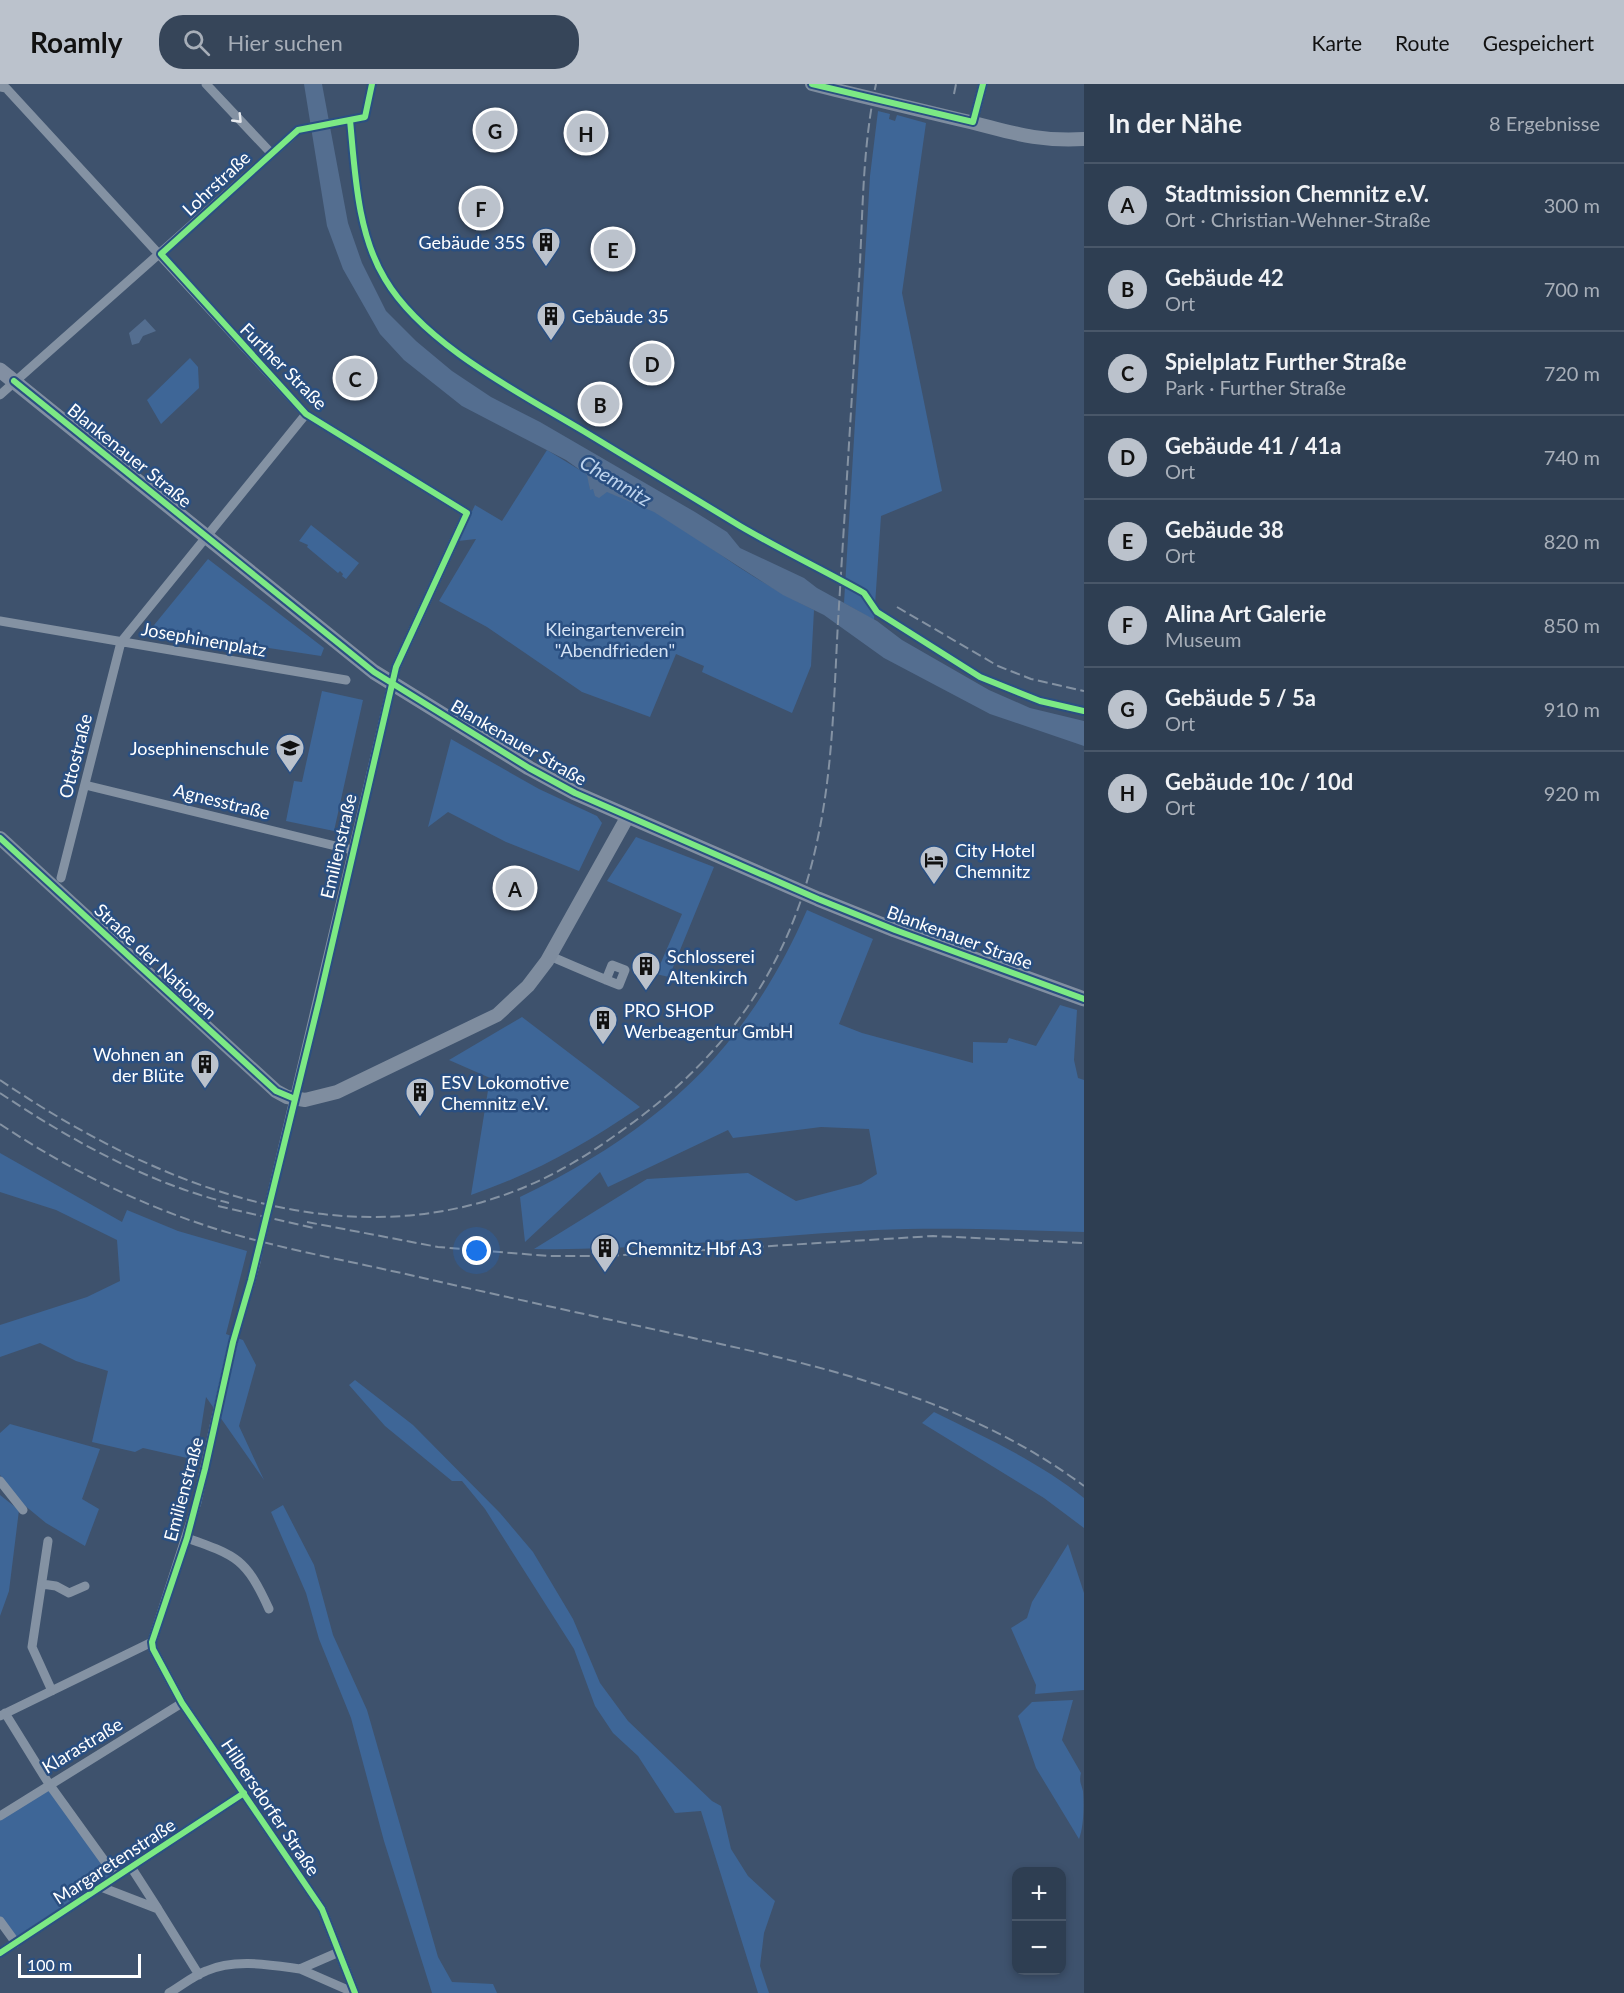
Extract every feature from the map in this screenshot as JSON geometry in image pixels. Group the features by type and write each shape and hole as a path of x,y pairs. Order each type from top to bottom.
{"main road":[{"path":"816,85 1035,139 1084,139"},
{"name":"Blankenauer Straße","path":"0,370 392,685 559,785 895,930 1084,999"},
{"path":"295,1099 316,1098 337,1092 497,1015 528,986 550,956 576,905 628,816"},
{"name":"Straße der Nationen","path":"0,838 267,1084 280,1094 295,1099"}],"street":[{"path":"0,87 10,92 19,84"},
{"path":"206,84 271,153"},
{"path":"973,122 983,84"},
{"name":"Further Straße","path":"10,92 306,414 467,513"},
{"name":"Lohrstraße","path":"0,395 293,135"},
{"name":"Josephinenplatz","path":"306,414 121,642 346,680"},
{"name":"Emilienstraße","path":"271,1197 392,685 402,654 467,513"},
{"path":"0,621 121,642"},
{"name":"Ottostraße","path":"61,878 121,642"},
{"name":"Agnesstraße","path":"85,784 352,850"},
{"path":"550,956 606,980"},
{"path":"250,1284 256,1262"},
{"name":"Emilienstraße","path":"152,1642 186,1538 212,1440 233,1342"},
{"path":"0,1481 23,1510"},
{"name":"Emilienstraße","path":"186,1538 240,1560 254,1577 269,1609"},
{"path":"48,1541 32,1647 51,1691"},
{"path":"42,1584 69,1593 85,1586"},
{"path":"116,1877 2,1715 152,1642"},
{"name":"Hilbersdorfer Straße","path":"152,1642 153,1649 182,1703 322,1909 355,1993"},
{"name":"Klarastraße","path":"0,1816 182,1703"},
{"name":"Margaretenstraße","path":"0,1953 244,1793"},
{"path":"131,1867 199,1975"},
{"path":"102,1887 158,1910"},
{"path":"0,1921 16,1943"},
{"path":"300,1969 339,1952"},
{"path":"169,1993 199,1975 224,1966 262,1964 300,1969 355,1993"}],"green space":[{"path":"878,111 890,114 889,119 895,121 897,115 926,123 902,293 942,491 881,516 874,620 844,603 870,176"},
{"path":"190,358 198,367 199,388 161,424 147,400"},
{"path":"343,365 357,366 368,372 359,386 336,373"},
{"name":"Kleingartenverein \"Abendfrieden\"","path":"547,450 588,475 590,489 608,491 648,508 753,576 814,610 811,666 792,713 702,672 704,666 676,654 650,717 582,692 487,627 439,601 476,539 458,541 475,505 502,521"},
{"path":"311,525 359,563 346,579 340,571 338,573 307,547 308,545 299,541"},
{"path":"208,559 324,648 321,656 150,630"},
{"path":"322,691 363,700 334,831 286,821 294,781 302,782"},
{"path":"451,739 539,789 597,816 602,823 579,871 506,842 448,812 428,827"},
{"path":"636,837 714,867 669,977 656,974 682,914 607,881"},
{"path":"807,910 873,939 839,1024 862,1033 973,1063 973,1042 1007,1043 1009,1038 1036,1046 1060,1005 1077,1010 1074,1060 1078,1078 1084,1080 1084,1232 901,1229 619,1248 534,1249 647,1179 748,1173 796,1201 861,1184 877,1174 869,1129 821,1127 733,1138 728,1130 608,1187 600,1172 525,1242 520,1197 614,1144 655,1114 692,1082 725,1046 755,1005 783,960"},
{"path":"522,1017 640,1107 558,1157 517,1177 471,1195 490,1078 449,1060"},
{"path":"0,1153 122,1222 127,1210 178,1231 247,1251 226,1334 243,1340 256,1365 239,1426 264,1480 206,1397 196,1460 143,1448 135,1452 92,1442 108,1371 76,1361 40,1343 0,1357 0,1325 87,1297 120,1281 117,1240 56,1210 0,1192"},
{"path":"355,1380 413,1425 500,1513 533,1552 573,1619 600,1683 628,1721 712,1801 721,1806 731,1849 748,1876 775,1901 764,1933 760,1966 769,1993 758,1993 701,1811 675,1813 638,1756 613,1733 595,1706 574,1649 485,1509 462,1481 452,1481 385,1426 349,1385"},
{"path":"934,1412 1030,1462 1084,1498 1084,1528 1044,1498 922,1423"},
{"path":"10,1424 100,1449 82,1499 99,1509 85,1546 46,1523 18,1500 0,1475 0,1433"},
{"path":"0,1495 19,1510 9,1591 0,1616"},
{"path":"283,1505 314,1565 333,1635 367,1710 438,1957 452,1982 493,1984 497,1993 432,1993 384,1841 351,1718 319,1639 306,1593 271,1512"},
{"path":"1068,1544 1084,1593 1084,1690 1035,1694 1036,1685 1011,1628 1027,1618 1032,1602"},
{"path":"1073,1700 1062,1740 1081,1773 1083,1809 1079,1839 1036,1768 1018,1716 1032,1702"},
{"path":"49,1787 113,1877 17,1939 0,1917 0,1819"}],"water":[{"name":"Chemnitz","path":"304,84 322,84 348,223 362,263 386,311 416,341 452,371 491,397 540,422 695,512 727,532 740,548 804,578 817,588 877,621 902,640 989,690 1030,708 1084,721 1084,746 990,714 884,658 824,615 783,595 654,512 607,492 599,498 595,496 593,489 590,490 587,475 566,460 462,406 404,360 380,334 343,269 327,226"},
{"path":"145,319 156,331 143,336 139,343 132,345 129,333"}],"tunnel":[{"path":"256,1262 271,1197"},
{"path":"233,1342 250,1284"}],"railway":[{"path":"0,1080 58,1117 118,1150 181,1178 246,1199 313,1213 380,1217 448,1210 515,1191 558,1171 585,1156 661,1100 695,1070 724,1038 750,1003 773,966 791,926 806,883 823,811 832,730 864,182 871,108 876,84"},
{"path":"954,94 956,84"},
{"path":"897,607 998,666 1031,679 1084,691"},
{"path":"0,1093 81,1143 139,1172 168,1184 229,1203"},
{"path":"0,1124 103,1184 157,1208 213,1228 286,1248 749,1350 850,1376 947,1410 994,1431 1040,1457 1084,1486"},
{"path":"218,1206 314,1228"},
{"path":"307,1222 438,1247 548,1256 608,1256 933,1236 1084,1243"}],"cycle path":[{"path":"355,1993 322,1909 182,1703 153,1649 152,1642 187,1538 205,1469 233,1342 251,1280 319,1001 396,667 467,513 306,414 161,254 298,130 365,117 372,84"},
{"path":"812,84 973,122 983,84"},
{"path":"350,120 359,202 368,242 376,261 385,279 402,303 448,346 503,384 740,526 864,593 877,612 980,677 1040,701 1084,711"},
{"path":"14,381 374,672 529,768 575,793 818,899 895,930 1084,999"},
{"path":"0,838 276,1091 295,1099"},
{"path":"0,1953 244,1793"}],"place":[{"name":"Gebäude 5 / 5a","path":"495,130"},
{"name":"Gebäude 10c / 10d","path":"586,133"},
{"name":"Alina Art Galerie","path":"481,208"},
{"name":"Gebäude 38","path":"613,249"},
{"name":"Gebäude 35S","path":"546,268"},
{"name":"Gebäude 35","path":"551,342"},
{"name":"Gebäude 41 / 41a","path":"652,363"},
{"name":"Spielplatz Further Straße","path":"355,378"},
{"name":"Gebäude 42","path":"600,404"},
{"name":"Josephinenschule","path":"290,774"},
{"name":"City Hotel Chemnitz","path":"934,886"},
{"name":"Stadtmission Chemnitz e.V.","path":"515,888"},
{"name":"Schlosserei Altenkirch","path":"646,992"},
{"name":"PRO SHOP Werbeagentur GmbH","path":"603,1046"},
{"name":"Wohnen an der Blüte","path":"205,1090"},
{"name":"ESV Lokomotive Chemnitz e.V.","path":"420,1118"},
{"name":"Chemnitz Hbf A3","path":"605,1274"}]}
